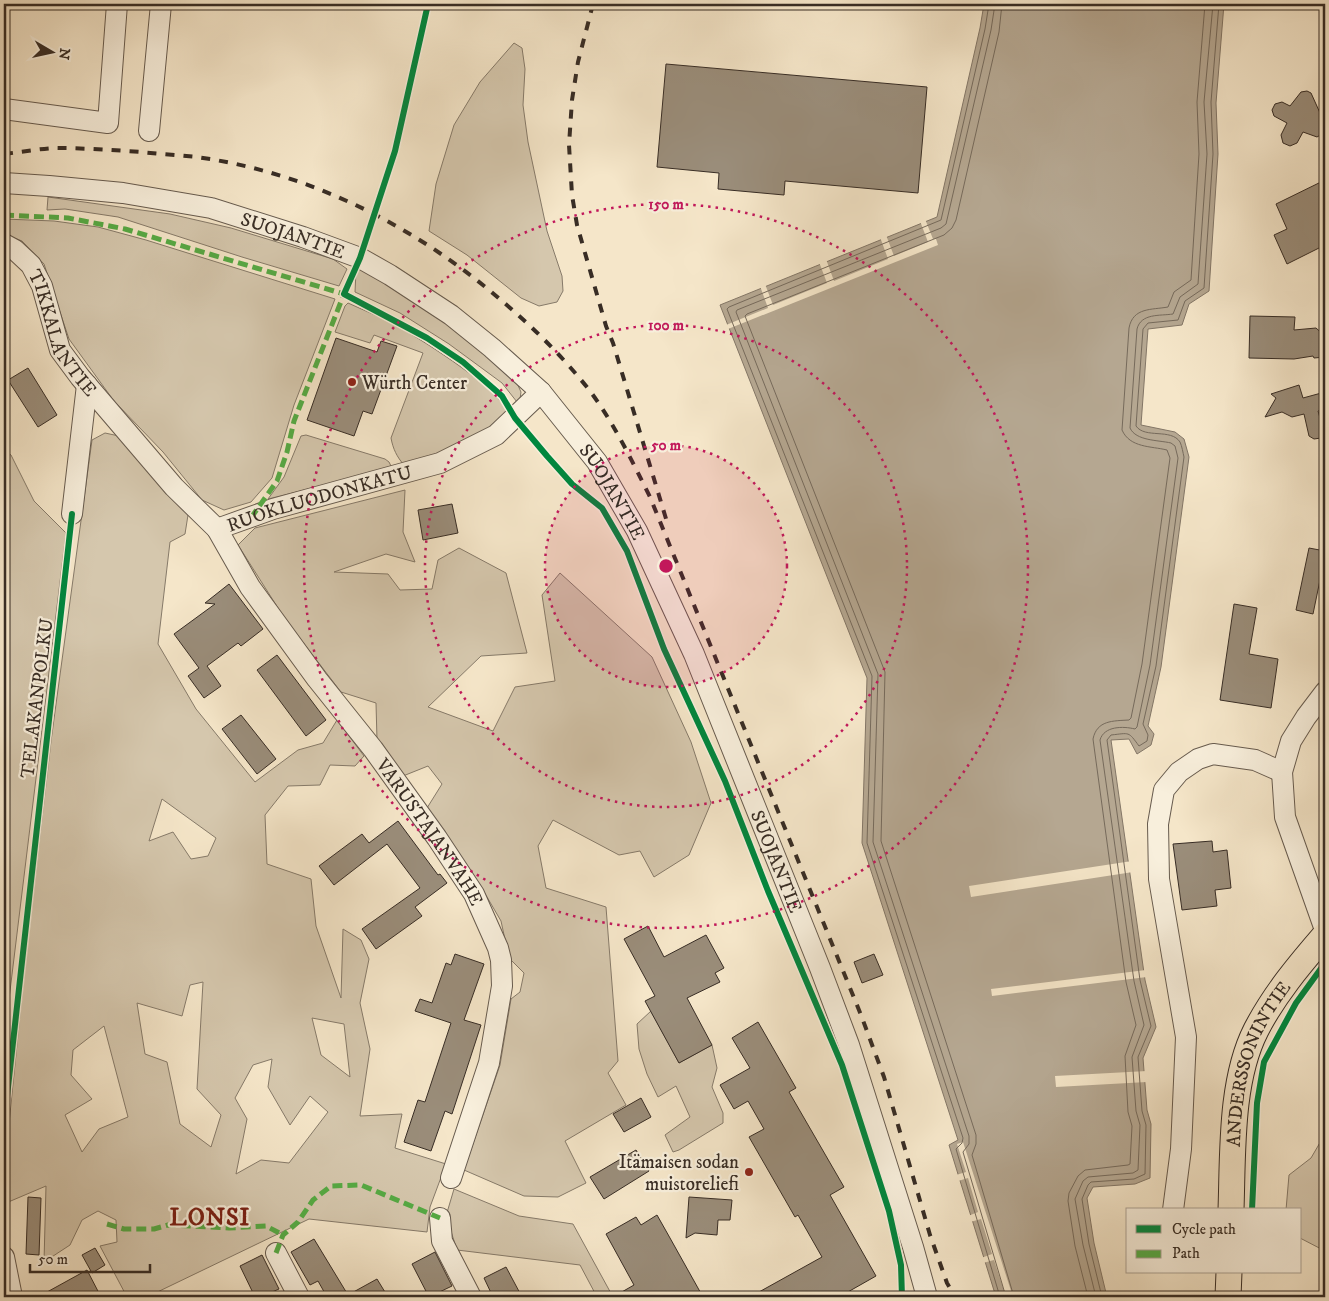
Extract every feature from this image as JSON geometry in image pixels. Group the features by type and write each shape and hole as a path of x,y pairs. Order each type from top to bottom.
{"main road":[{"name":"ANDERSSONINTIE","path":"1231,1208 1235,1106 1245,1061 1255,1031 1289,976 1325,935"},
{"path":"1228,1297 1229,1274"}],"street":[{"path":"4,109 108,123 117,4"},
{"path":"149,131 161,4"},
{"name":"SUOJANTIE","path":"4,183 132,195 212,208 303,237 360,258 390,274 451,314 541,392 597,462 637,531 694,654 849,1045 927,1297"},
{"name":"TIKKALANTIE","path":"4,244 15,250 31,265 42,286 60,350 87,385 121,423"},
{"path":"72,514 87,385"},
{"name":"RUOKLUODONKATU","path":"121,423 174,487 217,529 273,508 440,463 496,435 541,392"},
{"name":"VARUSTAJANVAHE","path":"217,529 250,587 317,679 373,749 437,838 474,894 498,948 502,986 489,1063 451,1178"},
{"path":"1325,692 1306,717 1291,742 1282,772 1285,818 1325,930"},
{"path":"1173,1208 1181,1149 1186,1037 1160,879 1158,824 1164,790 1179,772 1198,759 1212,754 1255,760 1282,772"},
{"path":"440,1218 442,1241 471,1297"},
{"path":"276,1253 299,1297"},
{"path":"4,1257 12,1297"}],"shaded area":[{"path":"514,43 522,48 525,69 523,105 528,142 547,231 562,276 563,291 557,302 539,306 521,298 467,255 429,231 436,184 454,125 480,82"},
{"path":"48,197 170,214 231,228 333,259 347,269 339,286 118,217 65,209 47,210"},
{"path":"4,219 54,221 98,227 146,240 335,299 294,405 272,478 251,502 224,510 202,500 163,452 114,401 69,339 44,264 22,241 4,234"},
{"path":"361,269 434,311 515,379 521,392 520,399 517,402 502,383 449,344 400,313 355,292 356,271"},
{"path":"348,303 395,324 461,367 493,393 503,404 508,414 458,453 404,465 396,453 391,438 423,353 374,335 370,343 335,332 345,306"},
{"path":"105,433 119,436 188,515 185,534 170,542 158,644 196,709 255,782 298,750 323,743 337,720 364,756 355,766 330,765 320,785 288,786 265,815 267,864 311,879 316,926 341,998 343,929 361,940 369,959 360,1003 370,1049 360,1116 402,1114 395,1148 446,1164 430,1207 427,1232 309,1219 147,1297 127,1297 100,1246 117,1242 116,1220 98,1211 82,1220 70,1245 44,1262 46,1186 6,1203 5,1163 25,965 51,741 92,440","holes":["162,799 216,838 208,856 191,859 173,832 149,841","203,982 197,1089 221,1115 211,1147 180,1124 167,1062 145,1054 137,1003 182,1016 190,985","312,1018 344,1024 350,1077 321,1055","104,1026 128,1117 99,1129 82,1152 65,1115 92,1099 71,1075 73,1050","272,1059 268,1087 290,1125 310,1096 328,1112 289,1163 261,1160 236,1174 247,1119 235,1098 253,1065"]},
{"path":"306,435 385,459 391,466 389,469 268,499 284,477 301,436"},
{"path":"4,450 11,455 34,501 66,533 4,1040"},
{"path":"405,490 403,532 415,562 386,554 334,572 388,574 400,590 432,589 438,560 459,548 506,573 527,653 481,656 428,707 493,731 515,687 555,681 542,595 560,573 652,657 691,742 711,803 689,855 654,877 640,851 619,855 553,820 538,846 546,888 606,907 618,1061 608,1073 626,1105 565,1141 586,1183 558,1197 524,1196 464,1170 500,1065 511,999 520,992 524,973 509,958 501,921 480,885 427,808 442,784 428,766 403,776 377,740 376,703 341,692 285,619 238,545 255,528"},
{"path":"651,1011 679,1063 712,1045 717,1068 712,1087 723,1113 723,1123 673,1152 665,1135 690,1117 676,1086 658,1097 647,1074 639,1049 637,1024"},
{"path":"1325,1134 1325,1251 1302,1239 1302,1208 1286,1208 1289,1175 1311,1158"},
{"path":"454,1189 519,1216 573,1224 613,1297 597,1297 580,1265 457,1250 446,1216"}],"water":[{"path":"984,4 1224,4 1216,103 1218,154 1209,291 1189,304 1182,325 1148,329 1141,425 1175,432 1184,439 1189,457 1161,667 1148,726 1154,734 1151,745 1137,754 1129,739 1111,740 1145,980 1156,1027 1143,1058 1147,1110 1151,1124 1150,1178 1135,1184 1093,1187 1087,1198 1094,1243 1107,1297 996,1297 949,1145 958,1140 862,843 867,678 720,305 937,217"}],"pier":[{"path":"925,219 933,239 936,239 938,245 728,329 726,325 768,308 760,286 765,284 773,305 827,283 819,262 826,259 834,281 888,259 880,237 886,235 894,256 928,242 920,221"},
{"path":"1132,861 1133,872 971,897 969,886"},
{"path":"1146,970 1147,977 992,996 991,989"},
{"path":"1147,1071 1147,1082 1056,1087 1055,1076"},
{"path":"963,1142 1013,1297 1006,1297 994,1260 983,1263 981,1258 992,1254 981,1219 970,1222 968,1216 978,1212 968,1178 958,1181 956,1175 966,1172 957,1144"}],"building":[{"path":"666,64 927,87 918,193 785,181 784,195 718,189 719,173 657,167"},
{"path":"1307,91 1311,93 1325,124 1324,133 1317,137 1303,132 1297,143 1290,146 1283,143 1281,135 1287,123 1274,116 1272,110 1275,104 1282,102 1290,106 1301,92"},
{"path":"1325,180 1325,245 1287,264 1274,235 1287,229 1276,204"},
{"path":"1250,316 1295,317 1294,330 1316,328 1325,336 1325,357 1314,358 1313,356 1294,359 1249,358"},
{"name":"Würth Center","path":"336,338 377,352 381,341 397,346 372,414 363,411 354,436 307,420"},
{"path":"28,368 57,415 38,427 8,380"},
{"path":"1299,385 1303,398 1325,392 1325,409 1318,411 1324,432 1321,438 1314,439 1309,436 1304,414 1292,417 1282,412 1265,417 1276,398 1271,394"},
{"path":"452,504 458,533 423,540 418,510"},
{"path":"1309,548 1325,551 1325,581 1320,580 1313,614 1296,610"},
{"path":"229,584 263,629 241,646 238,643 207,666 221,686 204,698 188,676 199,668 174,634 215,604 205,603"},
{"path":"1234,604 1257,608 1249,654 1278,659 1271,708 1220,700"},
{"path":"277,655 326,720 306,736 257,670"},
{"path":"241,715 276,759 257,774 222,729"},
{"path":"398,821 438,875 440,874 447,883 415,907 422,916 376,949 362,929 420,888 387,844 334,885 319,866 362,834 369,843"},
{"path":"1212,841 1213,852 1227,850 1231,888 1215,890 1217,906 1182,910 1173,844"},
{"path":"648,926 664,957 706,935 724,968 715,973 720,982 687,998 712,1045 679,1063 645,1001 655,996 624,939"},
{"path":"455,954 484,964 464,1020 481,1025 452,1114 445,1111 431,1151 404,1142 418,1100 425,1102 451,1023 415,1011 420,999 432,1003 446,963 451,965"},
{"path":"874,954 883,975 862,983 854,962"},
{"path":"758,1022 796,1088 789,1092 844,1187 830,1195 876,1276 839,1297 750,1297 822,1257 798,1215 795,1217 749,1137 764,1129 748,1101 734,1109 720,1085 750,1068 732,1038"},
{"path":"641,1098 651,1117 624,1132 613,1114"},
{"path":"636,1150 649,1171 604,1199 590,1177"},
{"path":"28,1197 41,1198 39,1255 26,1254"},
{"path":"689,1197 732,1200 730,1220 718,1220 717,1235 695,1233 686,1238"},
{"path":"657,1215 703,1297 613,1297 634,1285 606,1234 636,1217 641,1225"},
{"path":"314,1239 348,1295 377,1279 388,1297 327,1297 318,1281 310,1285 291,1252"},
{"path":"95,1248 105,1265 92,1273 82,1255"},
{"path":"435,1252 452,1286 429,1297 412,1264"},
{"path":"262,1255 279,1289 272,1292 274,1297 255,1297 240,1266"},
{"path":"506,1267 522,1297 493,1297 484,1278"},
{"path":"87,1270 101,1297 38,1297"}],"railway":[{"path":"593,4 578,62 572,100 569,145 572,195 577,225 606,326 613,343 667,522"},
{"path":"4,154 49,148 66,148 196,157 238,164 280,175 320,190 398,227 434,249 469,274 526,322 559,355 590,391 615,429 650,497 861,1015 884,1077 930,1235 947,1283 955,1297"}],"marked path":[{"path":"4,215 68,218 125,229 344,294 294,421 287,452 277,481 253,515"},
{"path":"276,1253 283,1235 298,1222 313,1200 331,1186 361,1185 440,1218"},
{"path":"107,1224 124,1229 154,1229 168,1225 229,1228 266,1226 283,1235"},
{"path":"4,1286 9,1286"}],"cycle path":[{"path":"428,4 395,151 360,258 344,294 427,338 463,362 502,396 515,418 547,456 572,484 602,508 627,551 664,649 725,781 768,891 842,1065 889,1211 901,1265 902,1297"},
{"name":"TELAKANPOLKU","path":"4,1123 72,514"},
{"path":"1252,1208 1257,1103 1264,1062 1296,1003 1325,963"}],"place":[{"name":"Würth Center","path":"352,382"},
{"name":"Itämaisen sodan muistoreliefi","path":"749,1172"}],"district":[{"name":"LONSI","path":"210,1217"}]}
